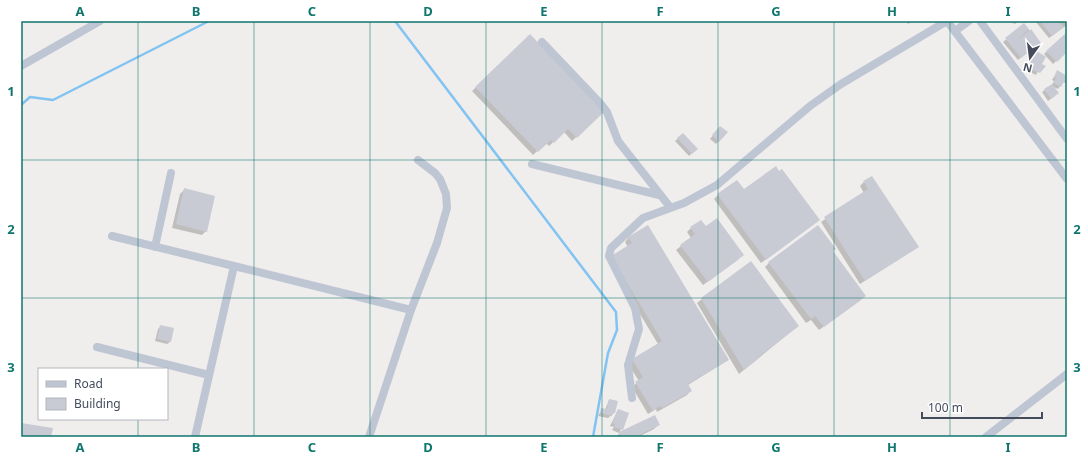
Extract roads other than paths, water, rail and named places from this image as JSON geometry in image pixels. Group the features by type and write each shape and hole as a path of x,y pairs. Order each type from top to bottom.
{"street":[{"path":"21,66 89,24 100,21"},
{"path":"632,398 628,365 639,329 635,308 609,256 611,248 638,221 670,207 684,203 717,185 810,106 834,88 947,21 1067,179"},
{"path":"955,31 969,21"},
{"path":"980,21 1067,139"},
{"path":"542,42 600,102 607,112 618,141 659,195 670,207"},
{"path":"369,437 411,310 437,243 447,208 446,194 440,179 435,173 418,160"},
{"path":"532,164 659,195"},
{"path":"155,247 171,173"},
{"path":"112,236 411,310"},
{"path":"195,437 234,266"},
{"path":"97,348 209,376"},
{"path":"986,437 1067,374"}],"waterway":[{"path":"21,105 30,97 53,100 209,21"},
{"path":"395,21 616,312 617,330 608,353 593,437"}]}
